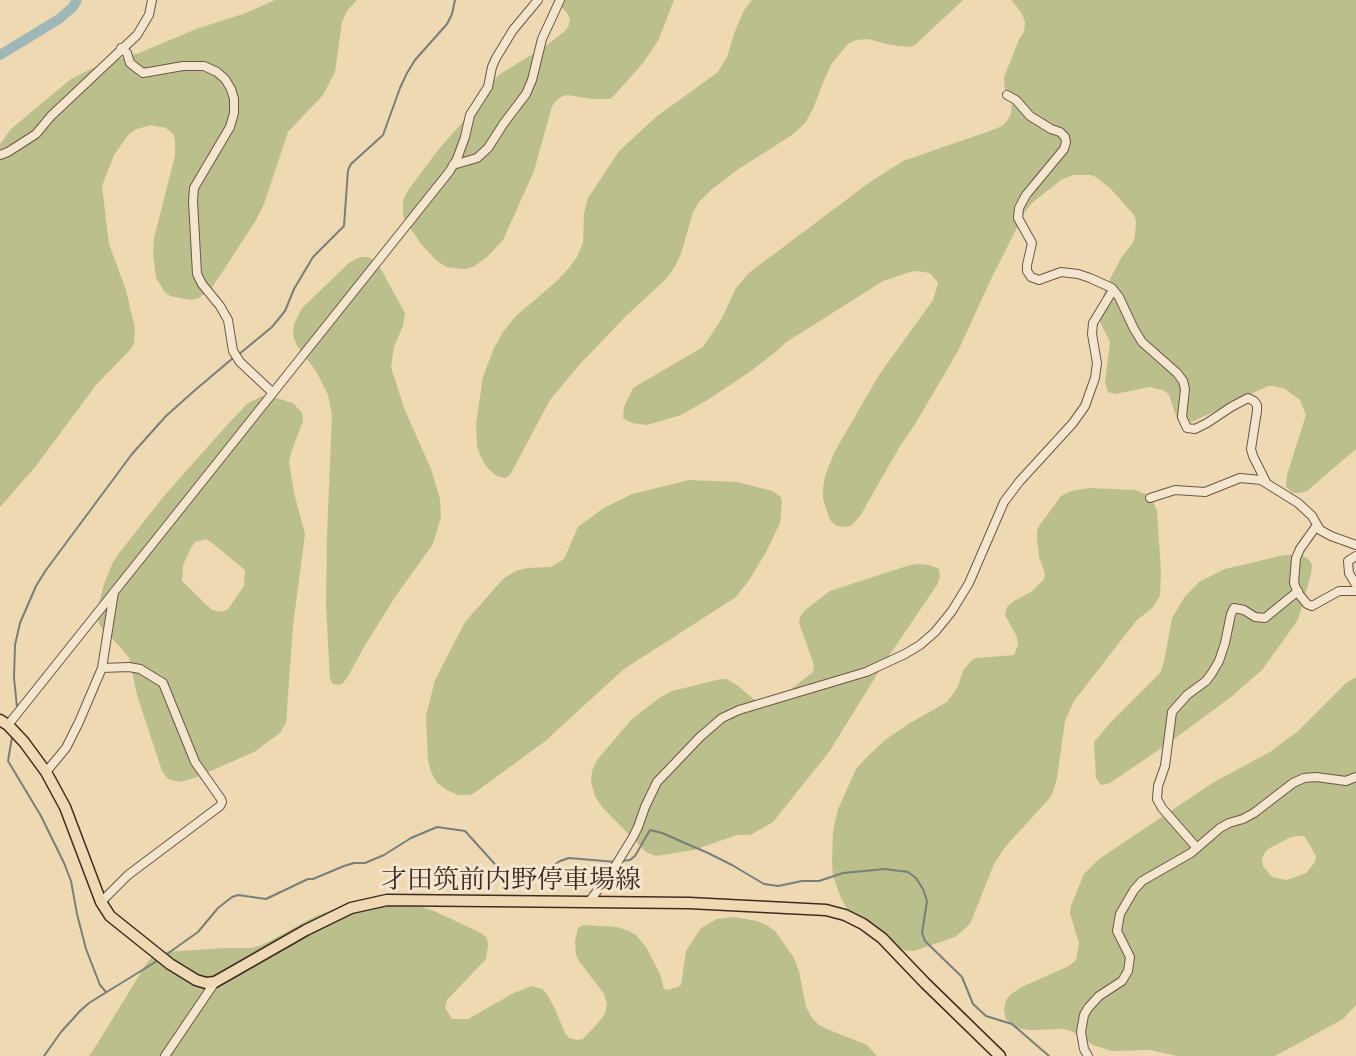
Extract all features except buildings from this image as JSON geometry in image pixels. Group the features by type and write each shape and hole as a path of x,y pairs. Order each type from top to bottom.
{"main road":[{"path":"4,722 46,772 65,807 101,902 110,916 170,964 196,980 215,982"},
{"name":"才田筑前内野停車場線","path":"215,982 306,930 351,908 395,900 778,906 826,910 863,923 882,937 1000,1056"}],"street":[{"path":"0,155 25,143 36,134 51,116 136,35 149,15 152,0"},
{"path":"4,722 114,592 449,172 465,137 470,116 488,87 496,58 513,30 538,0"},
{"path":"453,165 477,158 488,148 526,94 542,39 560,0"},
{"path":"121,48 127,53 130,63 143,72 204,66 217,72 231,89 234,113 230,127 194,188 192,201 197,274 228,320 233,351 240,362 273,393"},
{"path":"1007,95 1016,100 1030,116 1060,132 1066,142 1064,149 1026,195 1019,208 1018,218 1032,243 1027,265 1031,277 1039,280 1061,272 1078,274 1109,286 1119,297 1142,342 1177,373 1182,382 1185,389 1182,417 1187,428 1195,429 1207,424 1248,398 1257,405 1251,449 1266,482"},
{"path":"589,902 633,837 657,782 722,718 739,710 866,672 905,654 935,632 969,583 1004,502 1085,406 1095,378 1097,363 1093,323 1113,290"},
{"path":"1150,498 1175,489 1205,492 1240,478 1261,480 1298,503 1312,516 1320,530 1356,545"},
{"path":"1317,525 1296,558 1294,583 1307,604 1312,606 1329,595 1356,588 1349,573 1348,561 1356,555"},
{"path":"1198,848 1157,799 1165,766 1172,712 1212,673 1219,661 1234,608 1244,610 1255,617 1265,618 1298,591"},
{"path":"46,772 65,748 79,722 102,668 114,592"},
{"path":"101,902 128,876 222,802 195,762 163,682 140,669 102,668"},
{"path":"1088,1056 1081,1032 1084,1015 1099,996 1122,981 1128,971 1130,957 1117,931 1120,914 1126,902 1142,881 1198,848 1220,828 1243,819 1293,783 1304,778 1346,781 1356,777"},
{"path":"165,1056 215,982"}],"green space":[{"path":"275,0 357,0 342,22 335,72 323,95 288,132 264,204 255,222 211,289 199,298 190,300 170,296 156,278 153,252 154,238 175,156 175,141 173,134 166,128 151,125 129,134 114,155 102,186 109,244 126,290 135,329 134,343 96,385 36,466 0,507 0,144 11,129 71,79 99,65 139,53"},
{"path":"555,0 674,0 658,41 643,63 611,99 567,95 552,106 534,171 503,240 473,267 446,267 421,244 409,226 403,216 403,200 438,150 475,108 490,84 500,74 546,46 566,30 570,19"},
{"path":"752,0 963,0 911,47 868,39 848,44 832,63 805,123 792,135 737,170 699,202 693,212 681,254 666,279 626,316 550,400 510,475 505,478 496,476 480,455 476,424 483,377 494,348 517,315 557,281 577,257 583,243 584,213 588,198 619,151 656,117 718,72 727,57 744,10"},
{"path":"1011,0 1356,0 1356,449 1307,491 1293,493 1286,487 1287,475 1306,415 1300,400 1285,389 1268,386 1194,421 1184,423 1178,421 1165,391 1150,387 1115,394 1108,392 1105,382 1110,342 1097,316 1106,287 1121,258 1132,244 1136,221 1134,215 1110,188 1090,175 1073,175 1061,180 1025,212 958,351 860,516 851,526 837,526 830,520 823,499 825,476 835,451 879,375 933,300 938,283 931,274 913,271 883,281 785,343 751,371 681,415 647,425 632,423 623,418 624,407 633,388 703,347 722,318 736,288 750,272 870,182 903,161 987,132 1007,121 1011,114 1012,101 1005,92 1004,77 1024,32 1025,22"},
{"path":"360,257 368,257 377,262 405,313 394,347 391,367 404,408 431,469 440,499 441,517 433,544 395,597 347,678 338,685 333,684 330,679 326,605 332,415 328,395 293,335 294,324 302,308 349,263"},
{"path":"262,396 270,396 293,403 302,413 303,421 289,461 305,534 293,626 286,723 280,733 254,752 195,778 179,782 168,779 162,771 137,695 129,658 100,626 98,608 104,584 119,553 164,496 247,404","holes":["206,539 245,570 244,586 228,609 222,612 212,610 182,581 183,565 195,542"]},
{"path":"689,480 737,482 772,491 780,496 780,523 750,579 736,597 624,669 544,742 477,791 470,795 458,795 437,783 428,760 426,716 435,680 465,622 504,578 527,568 551,567 564,559 578,527 602,509 632,494"},
{"path":"1090,488 1135,490 1148,495 1153,502 1157,511 1160,596 1153,607 1136,621 1074,701 1065,721 1053,792 1005,847 994,864 970,924 955,937 914,951 901,950 856,917 841,898 833,876 832,863 833,831 838,809 856,769 885,740 947,702 957,688 964,669 972,660 1014,655 1018,645 1017,637 1005,615 1007,607 1031,592 1044,579 1037,540 1039,526 1061,496 1071,491"},
{"path":"1284,555 1302,555 1312,565 1311,574 1298,620 1262,670 1231,697 1166,745 1110,783 1100,784 1096,778 1094,742 1160,673 1172,618 1184,598 1199,582 1225,569"},
{"path":"919,564 939,569 937,585 829,752 773,822 750,835 737,835 694,850 656,856 646,852 602,807 595,796 591,781 597,760 631,720 659,698 672,691 721,679 737,685 756,701 781,697 813,672 814,665 799,623 804,611 830,591"},
{"path":"1356,678 1356,1005 1343,1019 1275,1056 1177,1056 1150,1050 1112,1051 1093,1045 1064,1029 1016,1028 1006,1019 1006,1000 1011,994 1076,960 1079,944 1070,913 1071,906 1084,874 1099,859 1214,782 1270,752 1298,731 1345,684","holes":["1304,836 1316,856 1315,862 1306,873 1287,880 1272,877 1263,866 1264,854 1291,837"]},
{"path":"394,903 434,911 487,938 486,959 447,1000 445,1008 452,1019 468,1019 532,986 547,994 569,1038 583,1039 605,1014 607,1004 604,994 576,955 578,928 583,925 617,927 636,935 646,947 660,974 664,989 667,990 681,985 686,951 701,928 717,919 734,917 757,921 775,931 794,958 806,1007 812,1018 827,1029 867,1045 877,1056 89,1056 153,956 165,952 252,948 337,908 356,904"}],"waterway":[{"path":"0,55 59,19 77,0"},
{"path":"238,355 272,327 285,311 294,289 313,257 344,226 348,170 351,164 383,135 407,73 447,24 455,0"},
{"path":"17,707 15,645 20,623 36,586 132,454 166,416 233,358"},
{"path":"12,737 8,761 41,816 64,863 71,881 86,949 100,985 106,992"},
{"path":"167,954 198,932 218,908 232,897 238,895 266,899 308,879 354,863 365,863 437,827 465,831 502,872 512,877 528,879 569,858 616,862"},
{"path":"621,861 635,856 650,830 708,853 764,884 778,886 819,881 843,873 885,869 908,872 916,878 927,901 922,933 925,941 962,977 973,1004 986,1016 1012,1024 1049,1056"},
{"path":"44,1056 61,1032 89,1003 157,961"}]}
